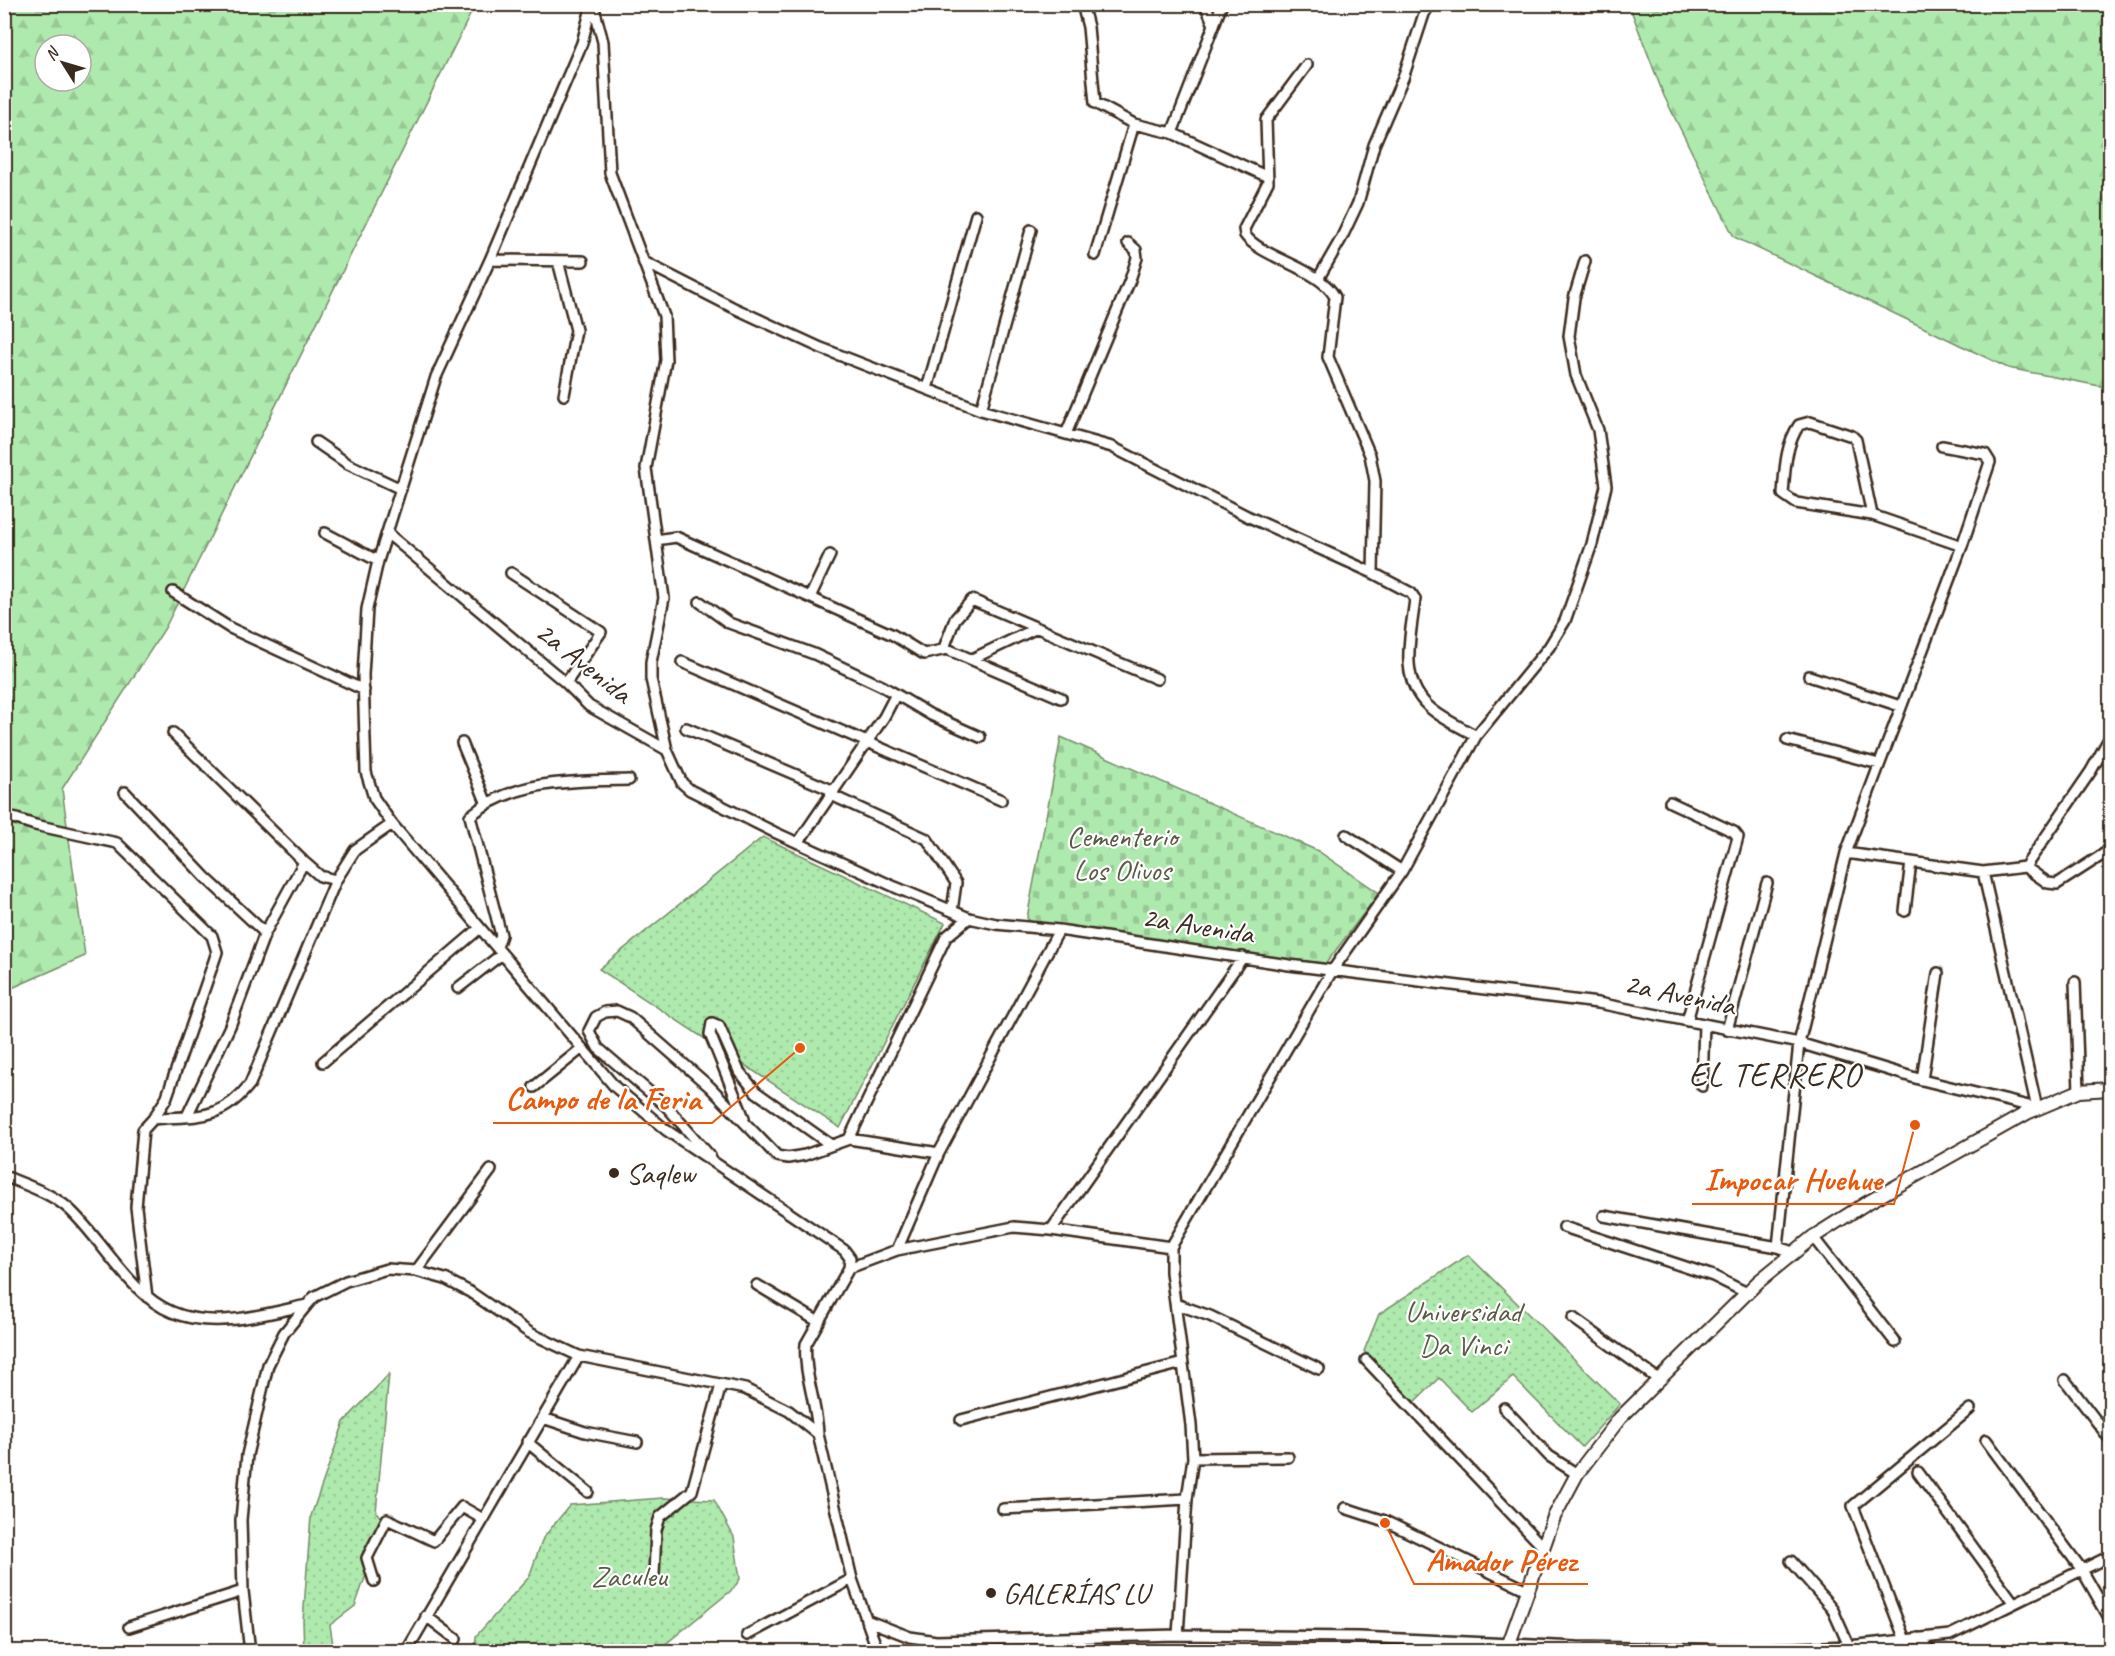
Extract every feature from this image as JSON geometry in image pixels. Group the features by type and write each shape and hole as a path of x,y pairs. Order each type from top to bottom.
{"street":[{"path":"592,4 582,43 490,260 436,377 378,561 367,609 364,690 366,772 374,798 392,824 581,1049 615,1086 666,1130 722,1170 844,1250 850,1258 849,1268 806,1344 805,1355 817,1411 818,1434 852,1579 878,1652"},
{"path":"592,4 603,42 610,172 664,316 666,360 646,468 664,597 651,662 651,679 667,750"},
{"path":"1082,4 1088,27 1095,103 1134,123 1172,133 1268,177"},
{"path":"1205,4 1214,25"},
{"path":"1172,133 1222,4"},
{"path":"1318,279 1359,203 1374,145 1403,78 1424,14 1430,4"},
{"path":"1307,66 1266,120 1267,187 1244,229 1245,235 1331,288 1335,297 1328,357 1370,455 1375,481 1373,573"},
{"path":"1095,255 1134,123"},
{"path":"927,388 976,215"},
{"path":"981,410 1031,230"},
{"path":"1066,434 1130,280 1137,258 1136,250 1128,243"},
{"path":"490,260 583,261"},
{"path":"558,261 576,330 564,395"},
{"path":"1178,1635 1187,1499 1193,1458 1172,1247 1332,971 1402,871 1476,736 1549,647 1565,621 1592,544 1606,486 1598,430 1576,375 1569,336 1574,298 1585,261"},
{"path":"644,262 732,307 821,348 981,410 1112,447 1247,516 1373,573 1411,593 1415,599 1408,658 1410,678 1428,707 1476,736"},
{"path":"1872,515 1856,440 1852,436 1810,422 1799,425 1792,435 1786,458 1783,494 1787,499 1872,515 1962,546"},
{"path":"316,442 348,464 401,489"},
{"path":"1778,1247 1799,1043 1846,853 1962,546 1990,462 1985,454 1942,446"},
{"path":"326,533 378,561"},
{"name":"2a Avenida","path":"387,533 566,683 589,706 667,750 682,783 690,790 798,843 969,918 996,924 1059,930 1332,971 1598,1003 1799,1043 1922,1080 2037,1108"},
{"path":"656,540 676,537 893,635 924,654 944,648 1061,698"},
{"path":"810,597 830,555"},
{"path":"511,573 601,632 566,683"},
{"path":"173,592 230,628 364,690"},
{"path":"944,648 955,619 972,600 1157,680"},
{"path":"700,602 729,623 814,654 980,737"},
{"path":"972,659 1038,628"},
{"path":"681,662 1001,800"},
{"path":"1809,676 1900,706"},
{"path":"798,843 867,742 896,694"},
{"path":"687,728 832,793 927,839 956,883 952,911"},
{"path":"173,733 304,862 320,876 336,880"},
{"path":"2025,867 2085,780 2110,737"},
{"path":"1787,740 1879,764"},
{"path":"462,742 487,804"},
{"path":"458,988 500,950 501,935 469,819 487,804 526,789 562,781 629,780"},
{"path":"125,792 205,877 266,933"},
{"path":"1670,802 1734,832 1738,837 1687,1021"},
{"path":"4,815 35,825 117,843 212,936 217,952 166,1099 143,1130 136,1207 147,1297"},
{"path":"153,1119 216,1113 230,1106 250,1084 336,880 355,850 392,824"},
{"path":"1346,835 1402,871"},
{"path":"1846,853 1983,872 2025,867 2048,883 2057,884 2110,850"},
{"path":"188,1116 230,1026 266,933 304,862"},
{"path":"1905,911 1911,862"},
{"path":"1983,872 2037,1108"},
{"path":"1727,1030 1767,883"},
{"path":"849,1139 946,937 969,918"},
{"path":"323,1062 480,928"},
{"path":"897,1250 939,1153 1059,930"},
{"path":"1051,1230 1243,957"},
{"path":"1922,1080 1938,972"},
{"path":"2075,982 2079,1091"},
{"path":"722,1170 668,1107 598,1048 591,1038 591,1024 605,1012 617,1011 630,1017 710,1087 777,1156 788,1158 805,1155 849,1139 939,1153"},
{"path":"748,1126 710,1034 712,1023 719,1026 739,1071 756,1092 831,1145"},
{"path":"1702,1086 1704,1024"},
{"path":"534,1087 581,1049"},
{"path":"1508,1647 1542,1546 1576,1474 1620,1418 1747,1293 1813,1237 1874,1199 2037,1108 2079,1091 2110,1089"},
{"path":"416,1270 491,1170"},
{"path":"4,1176 43,1192 70,1210 147,1297 171,1312 208,1318 261,1316 307,1305"},
{"path":"1604,1216 1778,1247 1793,1252"},
{"path":"849,1268 897,1250 1014,1227 1172,1247"},
{"path":"1564,1227 1713,1276 1747,1293"},
{"path":"1813,1237 1895,1342"},
{"path":"250,1652 243,1591 242,1520 247,1455 268,1365 284,1333 314,1297 346,1281 387,1269 416,1270 445,1279 470,1292 530,1333 579,1356 745,1389 789,1411 818,1434"},
{"path":"757,1285 819,1322"},
{"path":"1176,1304 1210,1316 1319,1369"},
{"path":"1573,1318 1658,1379"},
{"path":"406,1652 579,1356"},
{"path":"1366,1360 1542,1546"},
{"path":"961,1420 1183,1363"},
{"path":"2065,1380 2110,1439"},
{"path":"654,1575 656,1530 660,1517 692,1491 721,1386"},
{"path":"1504,1408 1549,1456 1576,1474"},
{"path":"1905,1640 1853,1506 1970,1409"},
{"path":"543,1418 585,1432 637,1442"},
{"path":"1986,1440 2082,1570 2110,1619"},
{"path":"527,1442 588,1492"},
{"path":"1193,1458 1288,1457"},
{"path":"1918,1472 2013,1602"},
{"path":"1003,1509 1187,1499"},
{"path":"374,1581 367,1558 387,1519 434,1541 462,1507 483,1519"},
{"path":"1345,1508 1385,1521 1527,1590"},
{"path":"866,1620 910,1636 936,1641 1178,1635 1576,1649 1846,1649 1950,1635 2110,1556"},
{"path":"1791,1561 1832,1608 1846,1649"},
{"path":"747,1635 852,1579"},
{"path":"129,1628 243,1591"},
{"path":"426,1616 456,1639"},
{"path":"1918,1638 1932,1652"}],"green space":[{"path":"5,5 475,5 165,628 62,789 85,956 5,991"},
{"path":"1629,5 2110,5 2110,388 2008,368 1734,237 1664,96"},
{"name":"Cementerio Los Olivos","path":"1061,737 1318,851 1379,893 1324,966 1030,921 1027,918"},
{"path":"763,837 945,923 840,1128 599,969"},
{"name":"Universidad Da Vinci","path":"1468,1255 1620,1404 1582,1447 1513,1377 1472,1412 1439,1378 1413,1403 1364,1351 1379,1314"},
{"path":"389,1374 376,1512 385,1521 355,1606 330,1625 334,1651 304,1652 303,1621 311,1516 344,1422"},
{"name":"Zaculeu","path":"663,1498 714,1500 734,1537 740,1579 733,1589 657,1651 475,1652 476,1636 529,1577 543,1538 570,1505"}],"place":[{"name":"Campo de la Feria","path":"800,1048"},
{"name":"Impocar Huehue","path":"1915,1125"},
{"name":"Saqlew","path":"614,1173"},
{"name":"Amador Pérez","path":"1385,1523"},
{"name":"GALERÍAS LU","path":"991,1593"}],"district":[{"name":"EL TERRERO","path":"1775,1075"}]}
